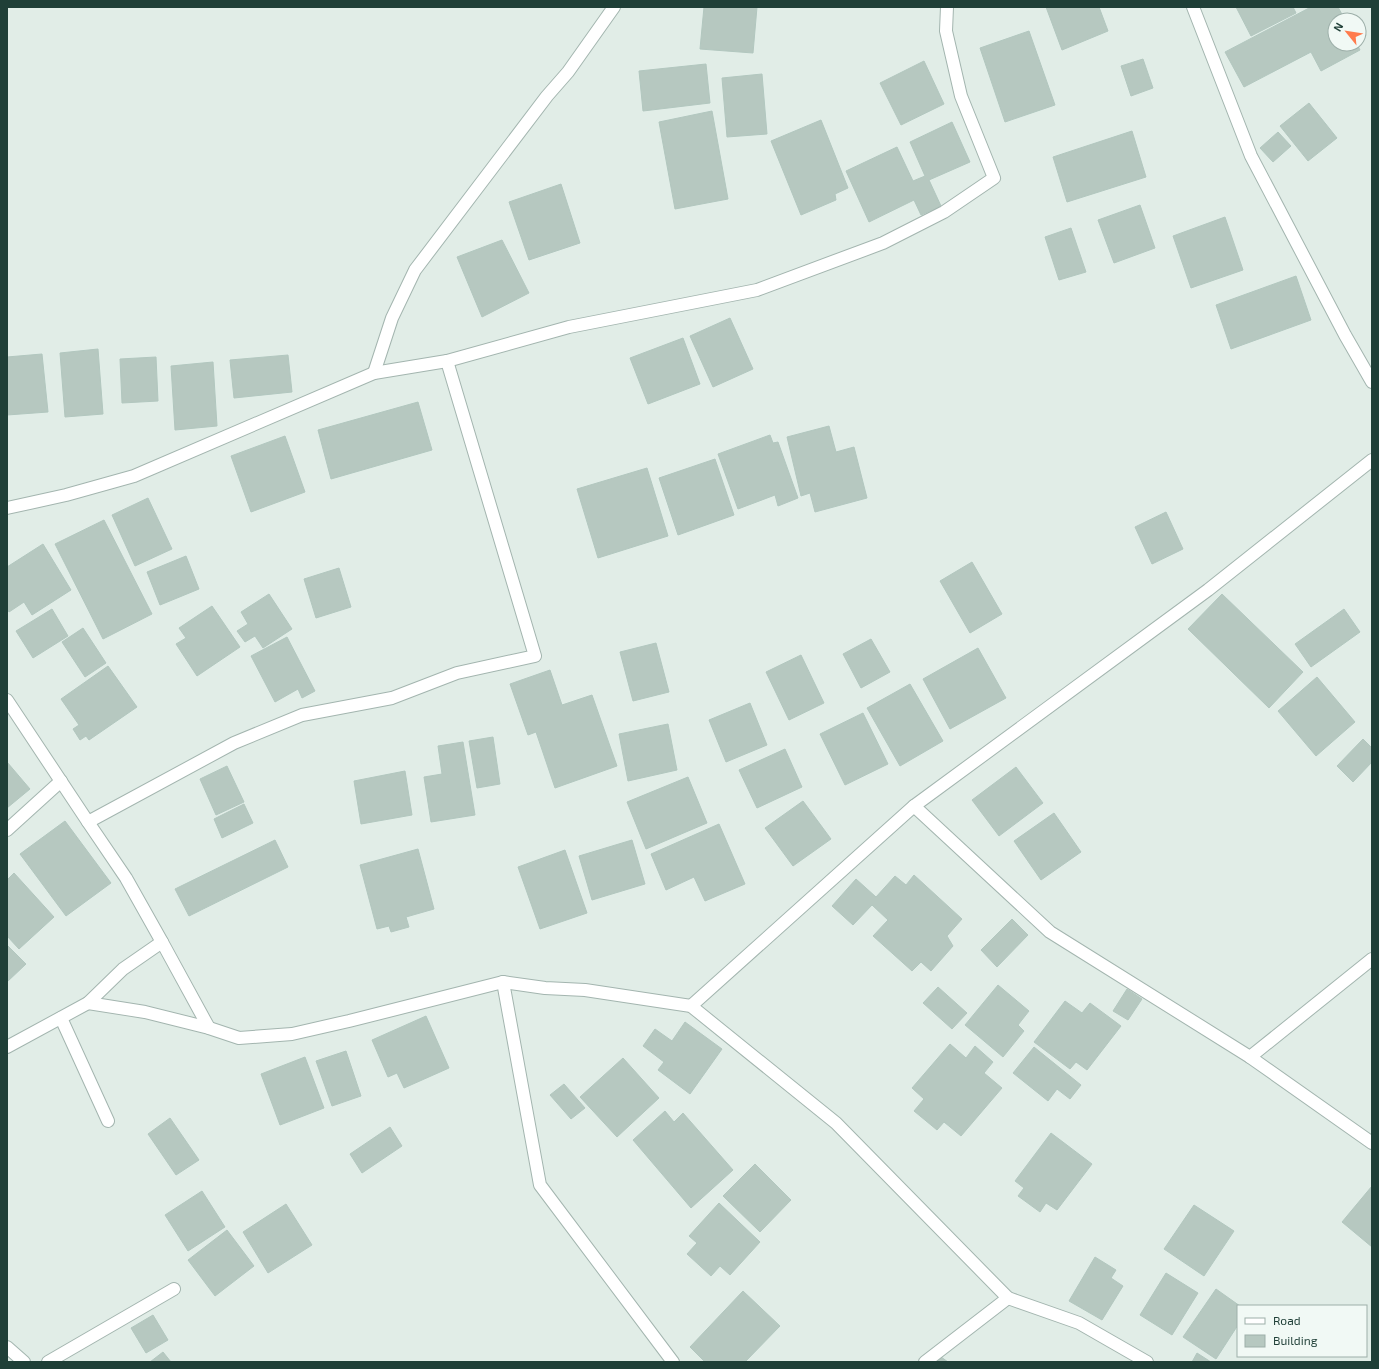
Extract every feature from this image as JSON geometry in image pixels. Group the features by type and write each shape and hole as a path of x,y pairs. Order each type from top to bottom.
{"street":[{"path":"374,373 392,318 415,270 547,96 568,72 614,7"},
{"path":"7,508 66,495 134,476 374,373 447,361 569,327 757,290 883,243 944,212 994,178 961,96 946,31 947,7"},
{"path":"1193,7 1251,156 1345,335 1372,382"},
{"path":"88,822 234,743 302,715 392,698 457,673 535,656 447,361"},
{"path":"691,1006 914,806 1208,590 1372,460"},
{"path":"7,700 126,878 209,1028"},
{"path":"7,830 61,781"},
{"path":"914,806 1050,932 1250,1057 1372,1143"},
{"path":"7,1047 88,1003 123,969 162,942"},
{"path":"1250,1057 1372,959"},
{"path":"503,982 540,1185 672,1362"},
{"path":"88,1003 146,1012 209,1028 239,1038 292,1034 503,982 545,988 585,990 691,1006 836,1123 1008,1298 1080,1323 1147,1362"},
{"path":"62,1018 108,1121"},
{"path":"48,1362 174,1289"},
{"path":"925,1362 1008,1298"},
{"path":"7,1347 24,1362"}],"building":[{"path":"704,7 757,7 753,53 700,49"},
{"path":"1046,7 1099,7 1108,31 1062,50"},
{"path":"1236,7 1293,7 1296,13 1251,36"},
{"path":"1311,7 1338,7 1341,12 1327,12 1327,52 1356,52 1321,71 1311,52 1244,87 1225,52"},
{"path":"1029,31 1055,105 1005,122 980,48"},
{"path":"1143,59 1153,88 1131,96 1121,66"},
{"path":"924,61 944,104 901,125 880,83"},
{"path":"706,64 710,103 643,111 639,71"},
{"path":"762,74 767,134 727,137 722,78"},
{"path":"1309,103 1337,138 1308,161 1280,126"},
{"path":"712,111 728,199 675,209 659,122"},
{"path":"821,120 848,188 835,194 836,200 801,215 771,141"},
{"path":"952,122 970,162 929,180 941,206 921,215 914,200 869,222 846,171 897,147 913,181 925,176 910,142"},
{"path":"1132,131 1146,177 1067,202 1053,157"},
{"path":"1278,132 1291,146 1273,162 1260,148"},
{"path":"561,184 580,243 529,260 509,202"},
{"path":"1140,205 1155,248 1114,263 1098,220"},
{"path":"1225,217 1243,270 1191,288 1173,236"},
{"path":"1071,228 1086,272 1059,280 1045,237"},
{"path":"502,240 529,293 482,317 457,257"},
{"path":"1296,276 1311,320 1231,349 1216,305"},
{"path":"730,318 753,369 713,387 690,336"},
{"path":"683,338 700,384 648,404 630,358"},
{"path":"98,349 103,414 65,417 60,353"},
{"path":"42,354 48,412 7,415 7,357"},
{"path":"288,355 292,392 234,398 230,360"},
{"path":"156,357 158,401 122,403 120,359"},
{"path":"213,362 217,426 175,430 171,366"},
{"path":"418,402 432,450 331,479 318,430"},
{"path":"829,426 836,452 854,447 867,498 815,512 810,493 801,496 787,437"},
{"path":"770,435 773,443 778,442 798,498 778,506 775,495 738,509 718,454"},
{"path":"285,436 305,492 251,512 231,456"},
{"path":"715,459 734,515 678,535 659,478"},
{"path":"647,468 668,536 598,558 577,489"},
{"path":"148,498 172,549 135,566 112,515"},
{"path":"1166,512 1183,549 1152,564 1135,527"},
{"path":"104,520 152,614 103,639 55,544"},
{"path":"43,544 71,590 32,615 24,602 9,612 7,609 7,567"},
{"path":"186,556 199,589 160,605 147,572"},
{"path":"972,562 1002,614 970,633 940,581"},
{"path":"339,568 351,607 316,618 304,579"},
{"path":"269,594 292,629 263,648 255,636 245,642 237,631 248,624 241,612"},
{"path":"1222,594 1303,672 1269,708 1188,629"},
{"path":"212,606 240,647 197,676 176,644 186,638 179,628"},
{"path":"52,609 68,636 33,658 16,631"},
{"path":"1344,609 1360,632 1311,667 1295,644"},
{"path":"83,628 106,663 85,677 62,642"},
{"path":"287,637 315,691 302,698 298,689 275,702 251,656"},
{"path":"871,639 890,672 861,688 843,654"},
{"path":"656,643 669,692 633,701 620,652"},
{"path":"978,648 1006,698 950,729 923,679"},
{"path":"801,655 824,703 789,720 766,672"},
{"path":"108,666 137,707 89,740 86,736 80,740 73,729 79,725 61,699"},
{"path":"550,670 562,705 592,695 617,766 555,788 536,732 528,735 510,684"},
{"path":"1317,677 1355,722 1316,756 1278,711"},
{"path":"910,684 943,741 900,766 867,708"},
{"path":"750,703 767,745 726,762 709,720"},
{"path":"863,713 888,764 845,785 820,734"},
{"path":"668,724 677,770 628,781 619,734"},
{"path":"493,737 500,784 477,788 469,741"},
{"path":"1363,739 1372,748 1372,762 1353,782 1337,766"},
{"path":"463,742 475,815 431,822 424,777 442,774 438,746"},
{"path":"785,749 802,787 757,808 739,770"},
{"path":"7,762 30,789 7,808"},
{"path":"227,766 244,802 216,815 200,779"},
{"path":"1016,767 1043,803 999,836 972,800"},
{"path":"405,771 412,815 361,824 354,781"},
{"path":"688,777 707,823 646,849 627,802"},
{"path":"803,801 831,839 793,866 765,828"},
{"path":"244,804 253,823 222,838 214,819"},
{"path":"1054,813 1081,852 1041,880 1014,841"},
{"path":"65,821 111,883 66,916 20,854"},
{"path":"719,824 745,884 705,901 694,877 666,890 651,854"},
{"path":"275,840 288,867 189,916 175,889"},
{"path":"632,840 645,884 592,900 579,856"},
{"path":"418,849 434,909 406,917 409,927 391,932 389,926 377,929 360,865"},
{"path":"565,850 587,913 540,929 518,867"},
{"path":"14,873 54,917 19,949 7,936 7,880"},
{"path":"914,875 962,919 947,936 953,946 931,971 921,962 912,971 873,936 888,920 872,905 853,925 832,906 856,879 876,897 895,876 906,885"},
{"path":"1012,919 1028,935 997,967 981,950"},
{"path":"7,945 26,964 7,982"},
{"path":"998,985 1029,1011 1018,1025 1024,1031 1003,1057 965,1025"},
{"path":"938,987 967,1013 952,1029 923,1003"},
{"path":"1127,989 1142,999 1128,1020 1113,1011"},
{"path":"1065,1001 1082,1013 1090,1003 1121,1026 1087,1070 1076,1062 1070,1069 1034,1042"},
{"path":"426,1016 449,1068 404,1088 397,1073 388,1077 372,1040"},
{"path":"685,1022 722,1049 690,1094 658,1070 664,1062 643,1046 655,1029 672,1041"},
{"path":"950,1044 966,1058 975,1046 993,1062 984,1073 1002,1088 961,1136 944,1122 937,1130 914,1111 924,1099 912,1088"},
{"path":"1034,1047 1081,1085 1070,1099 1057,1089 1048,1101 1013,1073"},
{"path":"346,1051 361,1096 332,1106 316,1061"},
{"path":"305,1057 324,1108 280,1125 261,1074"},
{"path":"623,1058 659,1098 617,1137 580,1097"},
{"path":"564,1084 585,1108 571,1119 550,1095"},
{"path":"665,1111 674,1122 683,1113 733,1170 691,1208 633,1140"},
{"path":"170,1118 199,1160 176,1175 148,1134"},
{"path":"390,1127 402,1146 362,1173 350,1154"},
{"path":"1051,1133 1092,1164 1057,1210 1046,1203 1040,1212 1018,1196 1024,1188 1015,1181"},
{"path":"755,1164 791,1200 760,1232 723,1196"},
{"path":"1372,1186 1372,1247 1342,1222"},
{"path":"202,1191 225,1227 188,1251 165,1215"},
{"path":"719,1203 760,1242 730,1275 720,1266 711,1276 687,1254 697,1243 689,1236"},
{"path":"286,1204 312,1245 268,1273 243,1232"},
{"path":"1194,1205 1234,1231 1204,1276 1164,1249"},
{"path":"227,1230 254,1266 215,1296 188,1260"},
{"path":"1095,1257 1116,1270 1111,1278 1123,1286 1102,1320 1069,1301"},
{"path":"1166,1273 1198,1293 1172,1335 1140,1315"},
{"path":"1216,1289 1239,1305 1237,1305 1237,1327 1216,1359 1183,1337"},
{"path":"743,1291 780,1326 745,1362 705,1362 690,1347"},
{"path":"153,1315 168,1340 146,1353 131,1328"},
{"path":"163,1352 171,1362 150,1362"},
{"path":"1197,1353 1211,1362 1192,1362"},
{"path":"937,1354 948,1362 931,1362"}]}
